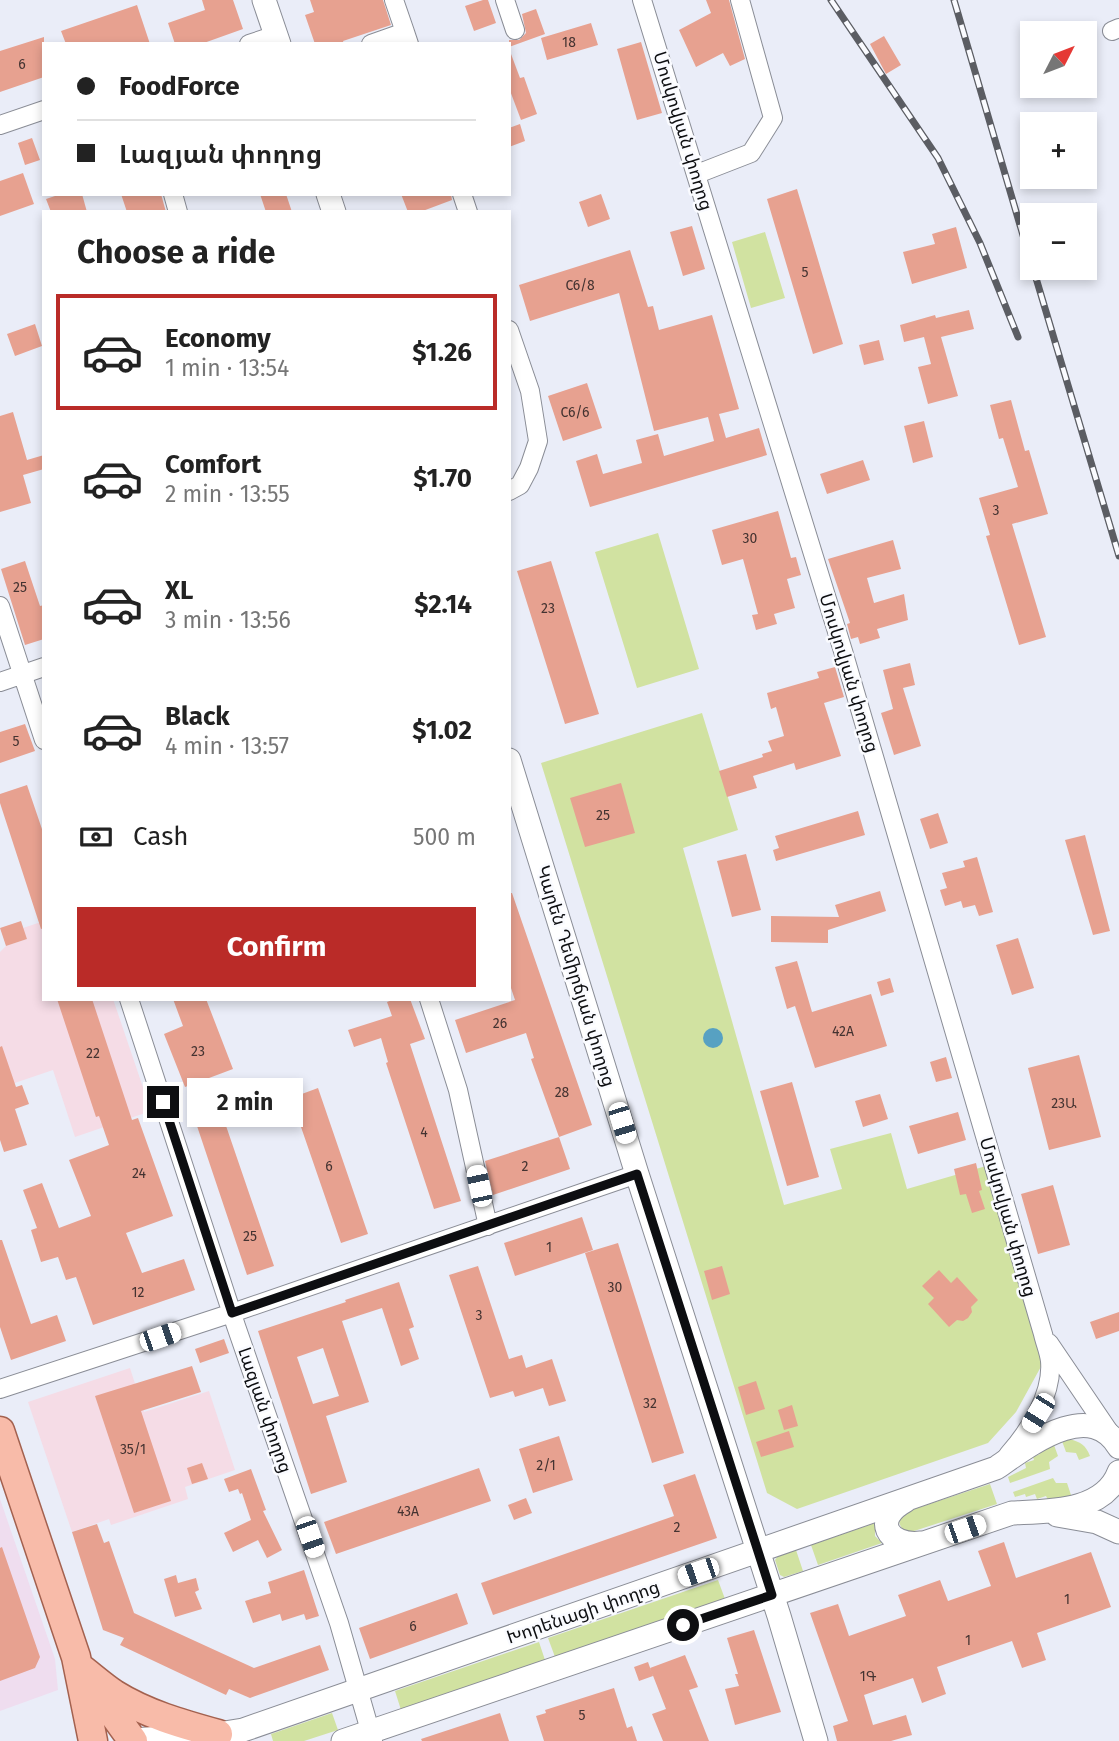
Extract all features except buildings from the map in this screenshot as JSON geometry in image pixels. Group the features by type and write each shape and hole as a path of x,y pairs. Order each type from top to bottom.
{"main road":[{"path":"0,1431 79,1667 84,1705 93,1741"},
{"path":"79,1667 113,1693 140,1708 218,1734"},
{"path":"79,1667 125,1741"}],"street":[{"path":"264,0 277,39"},
{"path":"383,42 407,38 394,0"},
{"path":"505,0 515,30"},
{"name":"Մոսկովյան փողոց","path":"642,0 843,651 1045,1342"},
{"path":"697,174 751,153 773,118 740,0"},
{"path":"0,125 42,111"},
{"path":"511,336 530,391 538,441 520,485 511,490"},
{"path":"0,606 42,734"},
{"path":"0,682 42,668"},
{"name":"Կարեն Դեմիրճյան փողոց","path":"511,766 816,1741"},
{"name":"Լազյան փողոց","path":"130,1001 232,1313 339,1623 372,1736"},
{"path":"430,1001 458,1090 488,1226"},
{"path":"0,1389 232,1313 637,1174"},
{"path":"1045,1342 1116,1443"},
{"path":"996,1468 1020,1442 1038,1413 1049,1377 1050,1363 1045,1342"},
{"name":"Խորենացի փողոց","path":"125,1741 243,1730 996,1468 1031,1443 1056,1431 1089,1426 1105,1431 1116,1443"},
{"path":"344,1741 372,1736 1012,1513 1066,1509 1090,1502 1107,1489 1119,1472"},
{"path":"911,1498 893,1508 886,1517 888,1529 895,1540 906,1544 927,1542"},
{"path":"1012,1513 1069,1516 1097,1522 1119,1532"}],"shaded area":[{"path":"42,922 42,1001 114,1001 151,1111 75,1137 53,1070 0,1088 0,952 6,946 27,939 23,928"},
{"path":"130,1368 144,1412 209,1391 235,1470 185,1487 188,1499 111,1525 109,1519 72,1532 28,1402"},
{"path":"0,1499 55,1659 58,1690 0,1711"}],"green space":[{"path":"765,232 785,298 751,308 732,242"},
{"path":"658,533 699,669 637,688 595,552"},
{"path":"702,713 738,830 683,848 784,1205 842,1189 830,1149 891,1133 907,1189 993,1164 1043,1363 1016,1412 988,1443 797,1509 767,1493 541,763"},
{"path":"1070,1439 1082,1444 1090,1456 1079,1460 1076,1453 1066,1452 1062,1441"},
{"path":"1054,1445 1058,1456 1049,1462 1050,1469 1010,1483 1008,1477 1026,1468 1025,1463 1034,1460 1033,1457 1040,1454 1039,1450"},
{"path":"1053,1478 1056,1483 1067,1483 1071,1495 1055,1501 1054,1498 1048,1500 1046,1496 1037,1499 1035,1494 1015,1497 1013,1492"},
{"path":"990,1484 997,1504 908,1533 901,1527 902,1513"},
{"path":"875,1523 875,1536 882,1543 818,1565 811,1545"},
{"path":"796,1550 803,1571 784,1577 780,1575 775,1560 778,1556"},
{"path":"718,1580 725,1599 555,1657 548,1638"},
{"path":"539,1642 545,1660 401,1710 395,1691"},
{"path":"332,1713 338,1730 304,1741 273,1741 271,1734"}],"water":[{"path":"709,1028 717,1028 723,1038 717,1048 709,1048 703,1042 703,1034"}],"railway":[{"path":"831,0 938,158 980,243 1018,337"},
{"path":"954,0 1020,225"},
{"path":"1037,280 1119,556"}],"route":[{"path":"163,1102 232,1313 637,1174 772,1595 683,1625"}]}
